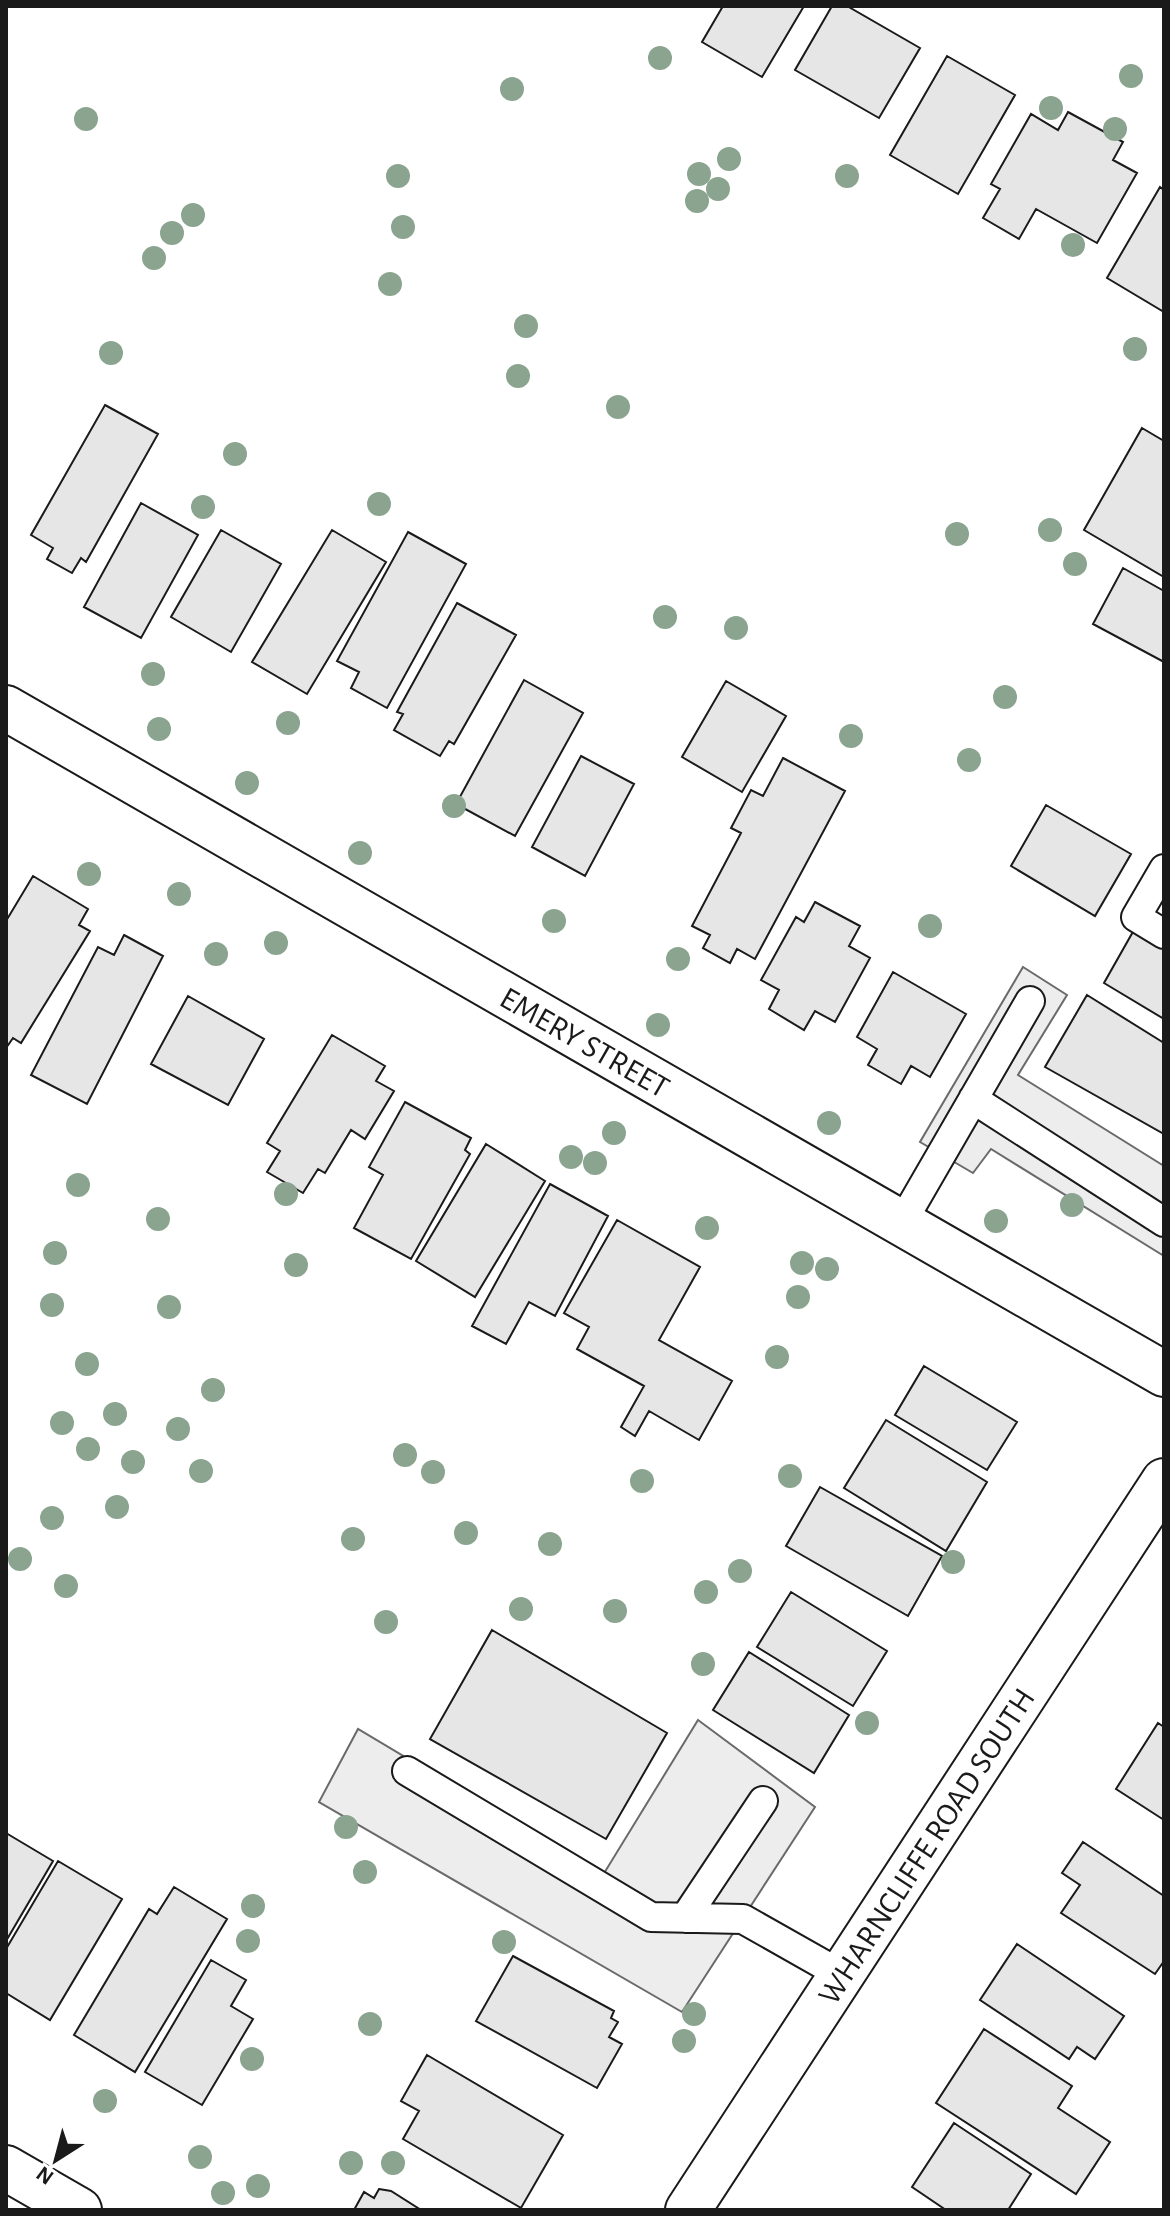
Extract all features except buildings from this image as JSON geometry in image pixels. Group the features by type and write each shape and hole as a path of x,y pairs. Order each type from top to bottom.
{"street":[{"name":"EMERY STREET","path":"6,708 1164,1374"},
{"name":"WHARNCLIFFE ROAD SOUTH","path":"688,2210 1164,1481"},
{"path":"6,2168 79,2210"}],"lane":[{"path":"1164,869 1136,917 1164,934"},
{"path":"901,1224 1030,1001"},
{"path":"973,1099 1164,1222"},
{"path":"407,1771 651,1917 743,1919 842,1975"},
{"path":"685,1918 763,1801"}],"shaded area":[{"path":"1023,967 1067,995 1018,1075 1164,1166 1164,1256 991,1149 973,1173 920,1142"},
{"path":"698,1720 815,1807 682,2012 319,1802 358,1729 603,1875"}]}
